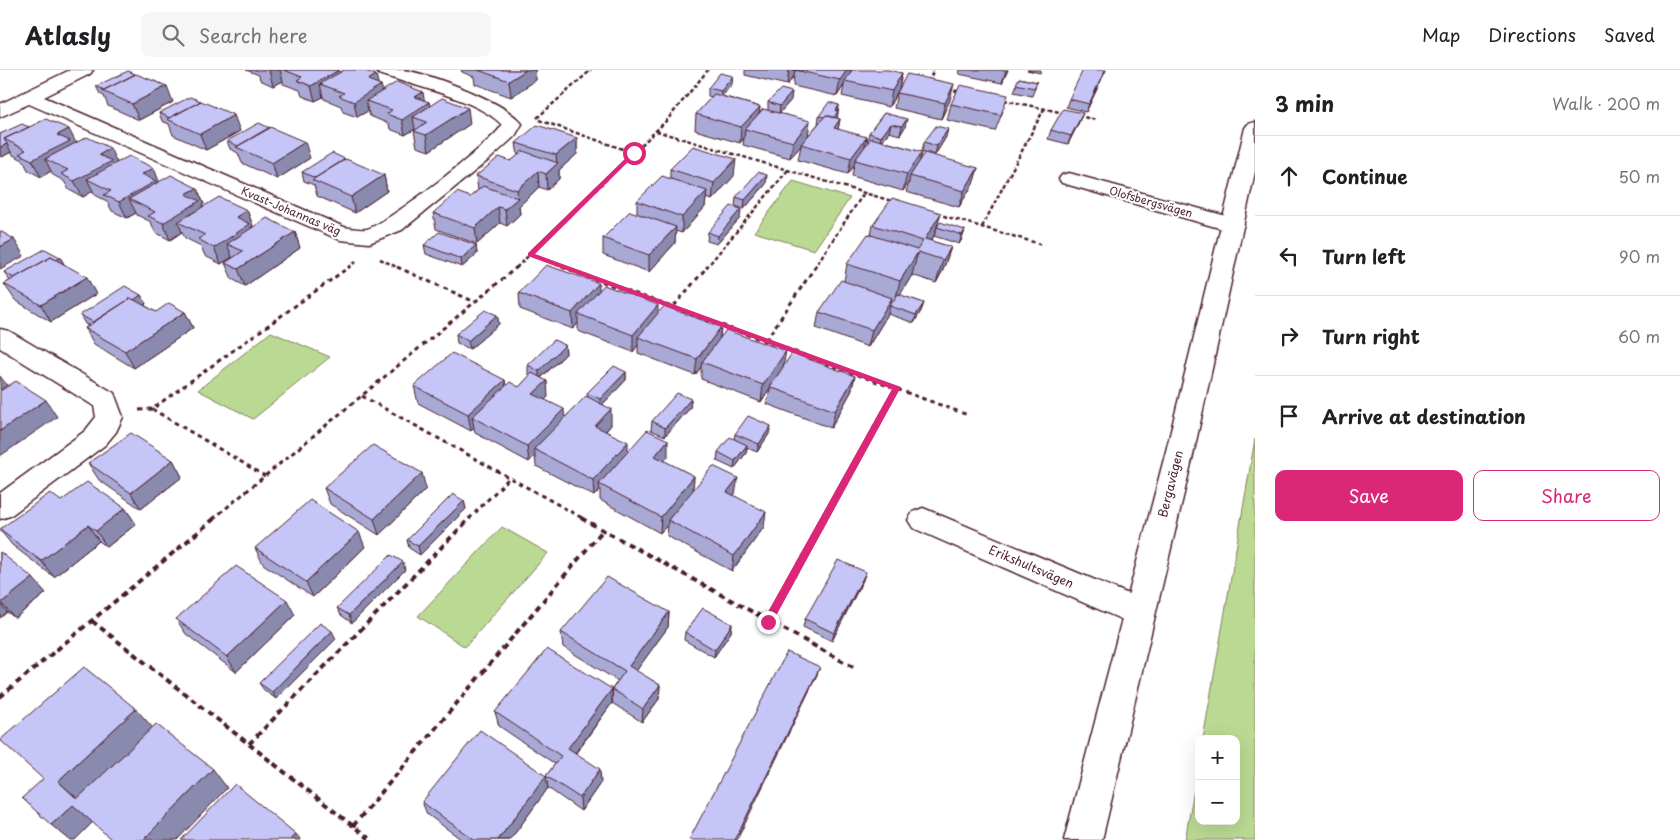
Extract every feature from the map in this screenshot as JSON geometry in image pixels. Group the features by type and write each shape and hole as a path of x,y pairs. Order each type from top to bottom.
{"street":[{"path":"0,110 84,70"},
{"name":"Kvast-Johannas väg","path":"29,97 340,233 369,236 394,226 484,154 508,132 512,124 508,117 489,106 385,70"},
{"name":"Bergavägen","path":"1083,840 1180,450 1255,128"},
{"name":"Olofsbergsvägen","path":"1069,179 1232,224"},
{"path":"0,337 105,400 111,412 108,425 95,438 0,508"},
{"name":"Erikshultsvägen","path":"923,520 1139,613"}],"path":[{"path":"591,70 536,119 634,153"},
{"path":"0,697 475,302 530,254 656,131 708,70"},
{"path":"934,70 927,84 936,86"},
{"path":"945,88 963,92"},
{"path":"999,99 1097,120"},
{"path":"982,227 1044,109"},
{"path":"656,131 900,203"},
{"path":"674,306 788,170"},
{"path":"766,340 864,193"},
{"path":"936,214 1040,244"},
{"path":"530,254 897,387 968,415"},
{"path":"376,257 475,302"},
{"path":"266,476 152,409 360,259"},
{"path":"768,622 897,387"},
{"path":"362,396 768,622 855,668"},
{"path":"249,744 510,478"},
{"path":"353,826 603,530"},
{"path":"92,621 371,840"}],"green space":[{"path":"793,181 850,198 814,250 754,232"},
{"path":"271,332 330,357 253,419 198,390"},
{"path":"1255,439 1255,840 1185,840 1195,784 1195,825 1240,825 1240,735 1204,735"},
{"path":"502,527 548,553 465,647 418,616"}],"building":[{"path":"284,70 339,70 311,86 297,80 302,77"},
{"path":"344,70 363,70 376,75 368,80 381,85 354,102 339,96 344,93 320,84"},
{"path":"478,70 526,70 509,81"},
{"path":"795,70 847,70 840,80"},
{"path":"852,70 888,70 902,73 892,91 845,81"},
{"path":"1083,70 1105,70 1089,104 1069,99"},
{"path":"128,71 135,74 104,90 96,86"},
{"path":"720,73 733,76 721,91 708,88"},
{"path":"136,74 167,86 132,104 102,91"},
{"path":"907,74 954,84 945,103 897,93"},
{"path":"1019,78 1037,82 1034,88 1016,84"},
{"path":"397,82 423,92 415,97 429,102 402,120 387,114 392,110 366,101"},
{"path":"960,85 1008,95 1001,115 951,104"},
{"path":"781,89 792,92 780,106 768,102"},
{"path":"714,94 760,107 741,127 696,114"},
{"path":"190,97 201,101 170,118 159,113"},
{"path":"442,98 468,108 426,135 414,131 427,122 413,117"},
{"path":"201,101 234,115 200,134 167,119"},
{"path":"829,102 839,105 834,118 826,115 824,117 819,116"},
{"path":"763,109 810,121 793,142 745,129"},
{"path":"1063,109 1083,113 1071,136 1051,130"},
{"path":"884,113 907,119 902,126 891,124 881,137 869,133"},
{"path":"826,115 840,119 834,128 867,137 851,158 801,144"},
{"path":"46,119 69,129 57,135 70,141 32,160 19,154 26,150 4,139"},
{"path":"259,123 270,128 238,146 227,141"},
{"path":"22,124 29,127 4,139 7,144 0,147 0,134"},
{"path":"537,125 577,138 556,155 516,143"},
{"path":"936,126 948,129 937,146 924,142"},
{"path":"270,127 305,142 272,163 236,147"},
{"path":"87,137 110,148 99,155 112,161 74,181 61,174 68,170 45,159"},
{"path":"871,138 922,152 907,174 855,160"},
{"path":"693,146 736,159 714,183 670,169"},
{"path":"523,151 558,163 546,174 538,171 517,190 476,176 499,157 511,161"},
{"path":"332,153 345,159 315,178 302,172"},
{"path":"925,153 978,168 964,191 910,176"},
{"path":"129,156 154,168 142,174 156,181 119,202 104,195 111,191 87,179"},
{"path":"346,159 384,175 351,197 312,180"},
{"path":"758,172 767,175 745,200 736,197"},
{"path":"171,175 197,188 186,194 200,201 163,223 148,216 155,212 129,199"},
{"path":"662,176 707,191 682,217 637,201"},
{"path":"483,186 518,198 505,209 498,207 475,228 433,213 457,192 470,197"},
{"path":"219,197 247,210 236,217 250,224 214,248 198,239 205,235 178,222"},
{"path":"892,198 941,213 925,239 951,247 943,260 918,252 900,281 847,264 868,234 917,250 923,241 873,225"},
{"path":"731,206 741,209 718,236 708,232"},
{"path":"630,211 676,227 649,255 603,238"},
{"path":"267,218 295,232 238,269 225,263 243,251 227,244"},
{"path":"940,222 965,230 962,235 937,227"},
{"path":"0,231 14,239 0,247"},
{"path":"439,232 476,245 461,259 424,245"},
{"path":"45,249 60,257 56,260 51,257 14,278 4,272"},
{"path":"51,257 87,277 41,305 4,284"},
{"path":"546,265 599,283 572,313 519,293"},
{"path":"841,280 892,298 872,330 819,312"},
{"path":"604,285 658,305 633,335 578,314"},
{"path":"125,286 141,295 134,300 131,298 93,322 80,315"},
{"path":"898,294 924,303 916,315 890,306"},
{"path":"131,298 156,312 169,303 185,312 125,351 85,328"},
{"path":"664,306 721,327 697,359 638,337"},
{"path":"485,310 497,315 468,341 456,334"},
{"path":"726,330 786,351 763,385 702,362"},
{"path":"554,340 565,345 539,371 528,365"},
{"path":"452,353 505,380 468,414 414,386"},
{"path":"792,353 855,376 835,411 770,387"},
{"path":"614,366 626,372 600,399 587,393"},
{"path":"532,373 547,381 533,394 564,409 527,446 472,417 510,382 519,387"},
{"path":"16,381 46,400 0,431 0,391"},
{"path":"677,393 691,399 665,428 652,421"},
{"path":"586,396 611,409 595,426 628,442 593,480 534,449"},
{"path":"748,416 771,426 759,444 735,434"},
{"path":"647,430 668,440 655,456 694,476 661,517 599,484"},
{"path":"131,433 173,460 131,493 88,463"},
{"path":"730,437 747,445 735,461 718,452"},
{"path":"373,445 422,473 374,519 324,488"},
{"path":"713,466 738,478 727,492 766,512 734,556 668,520"},
{"path":"87,482 125,508 96,531 88,525 41,561 0,530 50,493 61,501"},
{"path":"453,494 464,501 418,546 407,540"},
{"path":"310,500 359,532 306,582 255,548"},
{"path":"0,552 33,578 1,603 0,602"},
{"path":"391,555 403,562 349,615 337,608"},
{"path":"838,560 866,572 834,633 805,619"},
{"path":"236,566 287,600 227,657 176,619"},
{"path":"607,577 669,612 629,666 660,685 643,709 612,689 625,671 561,632"},
{"path":"703,608 732,624 715,650 685,632"},
{"path":"320,623 332,631 272,692 259,683"},
{"path":"547,649 612,689 568,748 600,769 580,798 546,776 561,756 495,712"},
{"path":"787,652 820,667 735,840 689,840"},
{"path":"84,667 136,709 58,781 77,799 156,724 213,769 143,840 112,840 73,805 51,825 22,798 43,779 0,740"},
{"path":"480,730 546,776 498,840 474,840 422,802"},
{"path":"235,784 296,834 291,840 181,840"}],"route":[{"path":"634,153 530,254 897,387 768,622"}]}
